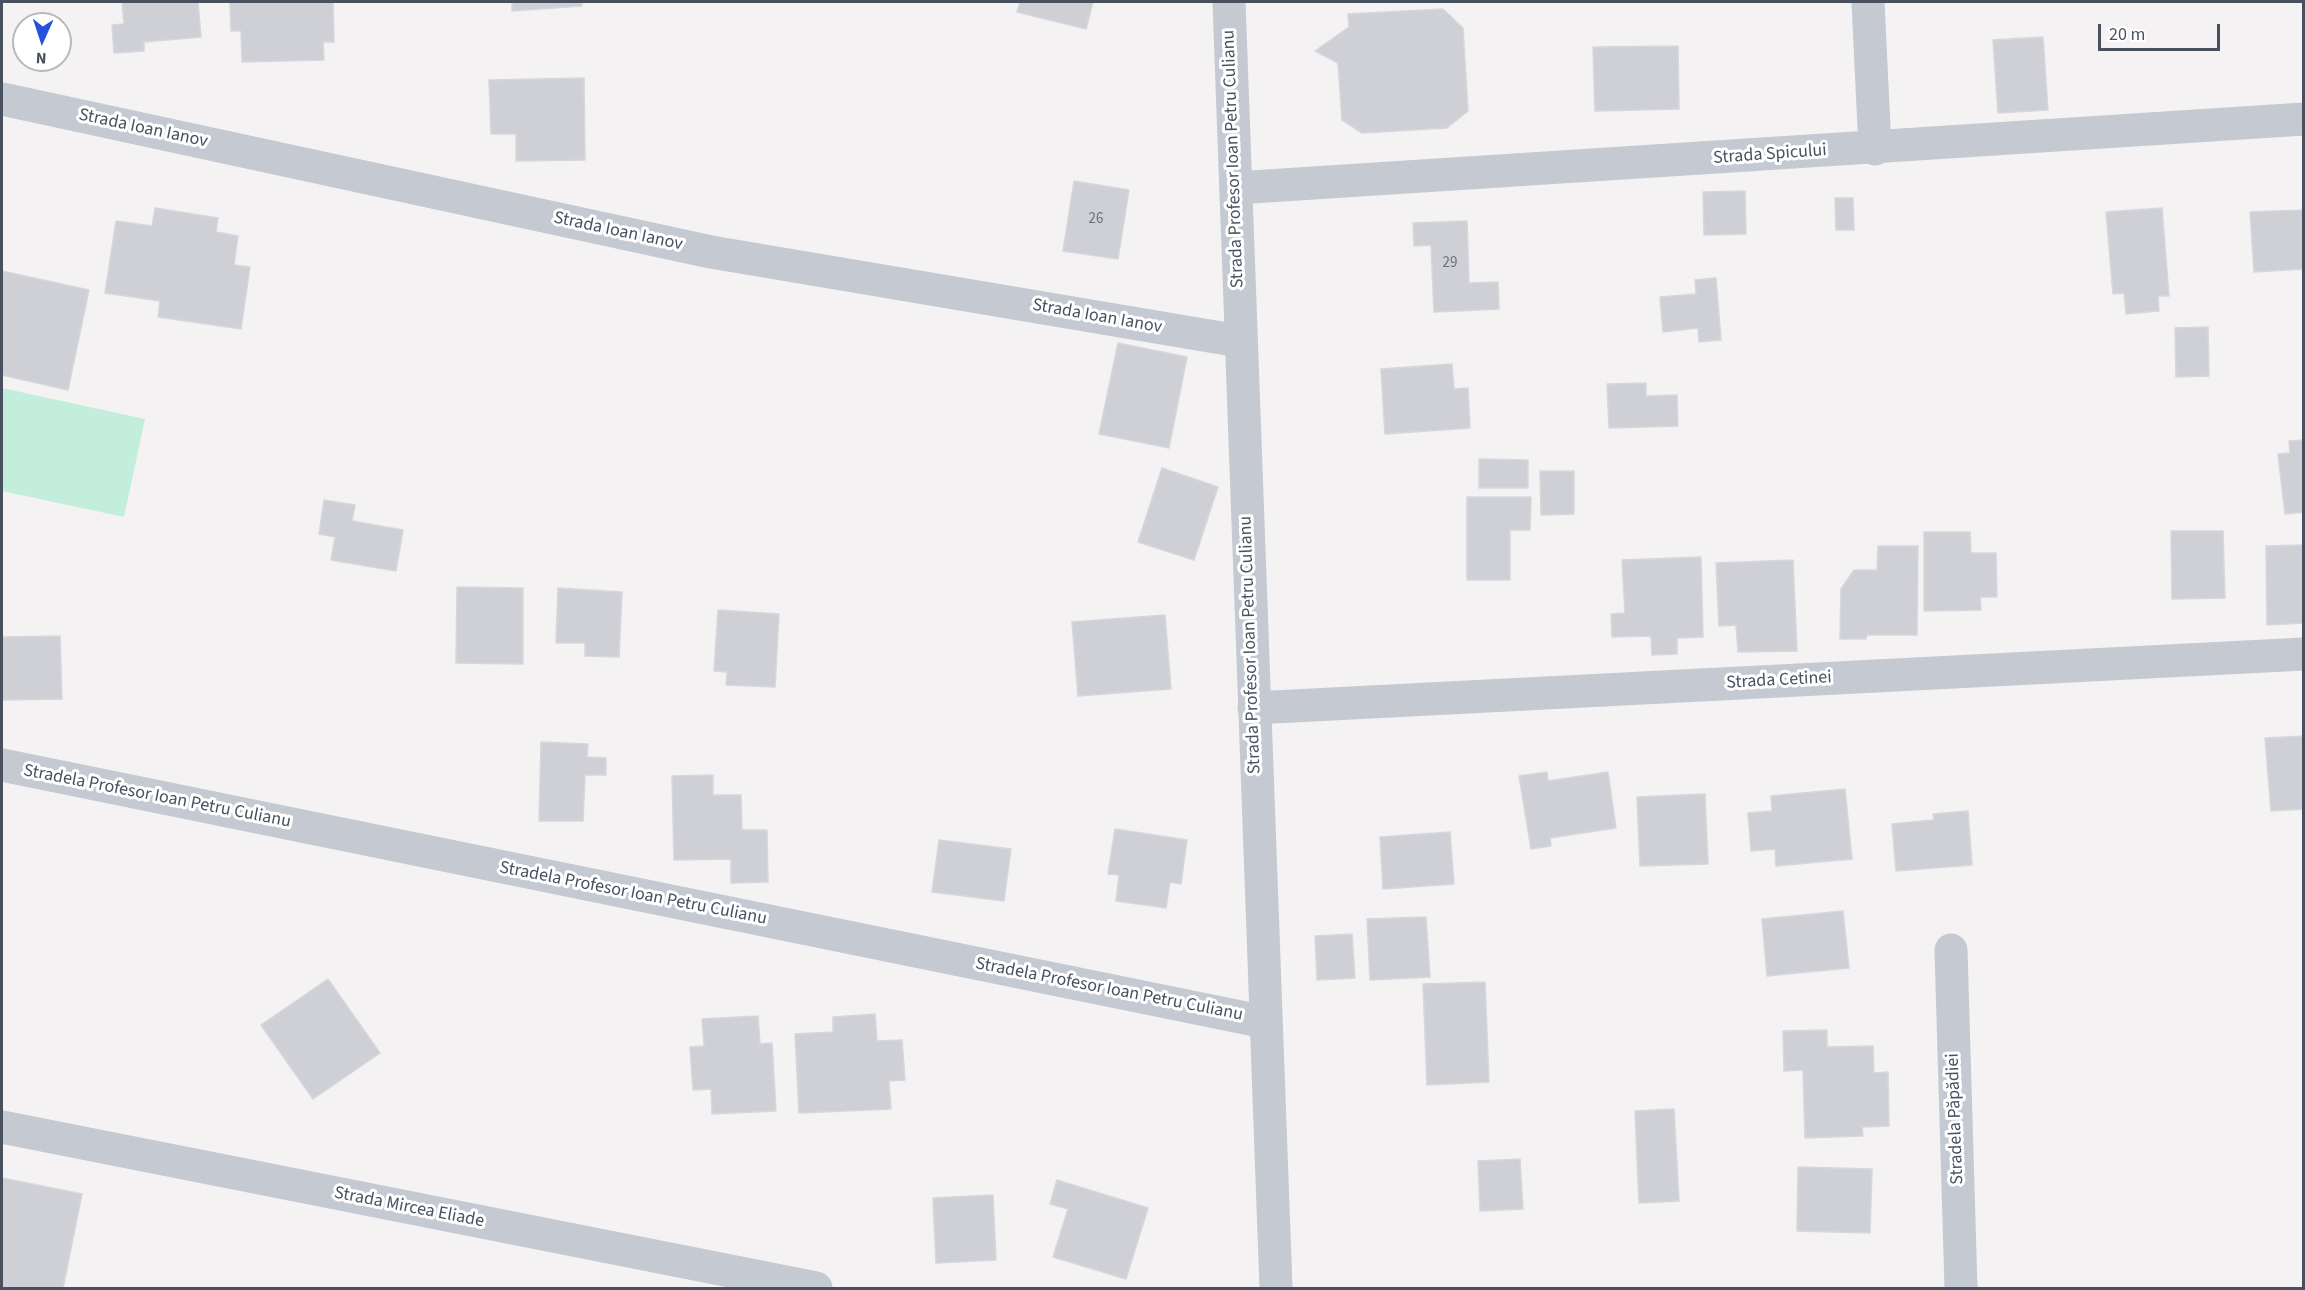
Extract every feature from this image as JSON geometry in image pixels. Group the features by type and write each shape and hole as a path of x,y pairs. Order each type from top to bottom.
{"street":[{"name":"Strada Profesor Ioan Petru Culianu","path":"1229,2 1239,341 1276,1288"},
{"path":"1868,2 1875,149"},
{"name":"Strada Ioan Ianov","path":"2,99 711,252 1239,341"},
{"name":"Strada Spicului","path":"1236,188 1875,149 2304,119"},
{"name":"Strada Cetinei","path":"1254,708 2304,654"},
{"name":"Stradela Profesor Ioan Petru Culianu","path":"2,765 1265,1022"},
{"name":"Stradela Păpădiei","path":"1951,950 1961,1288"},
{"name":"Strada Mircea Eliade","path":"2,1127 816,1288"}],"green space":[{"path":"2,388 145,419 124,517 2,491"}],"building":[{"path":"122,2 198,2 201,37 144,42 144,51 114,53 112,25 124,24"},
{"path":"230,2 333,2 334,42 323,42 324,60 242,62 241,31 231,31"},
{"path":"512,2 582,2 582,6 512,11"},
{"path":"1020,2 1093,2 1086,29 1017,12"},
{"path":"1443,9 1463,28 1468,111 1447,128 1362,133 1342,120 1338,63 1315,51 1349,27 1348,14"},
{"path":"2043,37 2048,110 1998,113 1993,40"},
{"path":"1678,46 1679,109 1595,111 1593,47"},
{"path":"584,78 585,160 516,161 516,134 491,134 489,80"},
{"path":"1074,181 1129,190 1118,259 1063,251"},
{"path":"1745,191 1746,234 1704,235 1703,192"},
{"path":"1835,198 1853,198 1854,230 1836,230"},
{"path":"155,208 218,218 216,232 238,236 234,265 250,267 241,329 158,317 160,301 105,293 116,221 152,226"},
{"path":"2162,208 2169,296 2158,296 2159,311 2126,314 2124,293 2113,294 2106,212"},
{"path":"2304,210 2304,269 2254,272 2250,212"},
{"path":"1467,221 1469,283 1498,282 1499,309 1434,312 1431,245 1414,246 1413,223"},
{"path":"2,271 89,290 68,390 2,375"},
{"path":"1716,278 1721,340 1699,342 1698,328 1663,332 1660,297 1696,294 1695,280"},
{"path":"2208,327 2209,376 2176,377 2175,328"},
{"path":"1118,343 1187,357 1169,448 1099,434"},
{"path":"1452,364 1454,389 1468,388 1470,428 1385,434 1381,369"},
{"path":"1646,383 1646,396 1677,395 1678,426 1609,428 1607,384"},
{"path":"2304,440 2304,512 2285,514 2278,454 2290,453 2289,441"},
{"path":"1479,459 1528,460 1528,488 1479,488"},
{"path":"1162,468 1218,487 1194,560 1138,542"},
{"path":"1540,471 1574,471 1574,514 1541,515"},
{"path":"1467,497 1531,497 1530,530 1510,530 1510,580 1467,580"},
{"path":"324,500 355,505 352,521 403,530 396,571 331,560 335,537 319,534"},
{"path":"2171,531 2223,531 2225,598 2172,599"},
{"path":"1924,532 1970,532 1971,553 1996,553 1997,597 1980,597 1981,610 1924,611"},
{"path":"2304,545 2304,623 2267,625 2266,546"},
{"path":"1878,546 1918,546 1917,635 1867,635 1866,639 1840,639 1841,589 1854,570 1877,570"},
{"path":"1701,557 1703,637 1677,638 1677,654 1652,655 1651,636 1612,637 1611,614 1625,613 1622,560"},
{"path":"1793,560 1797,651 1738,652 1736,625 1719,626 1716,563"},
{"path":"457,587 523,588 523,664 456,663"},
{"path":"558,588 622,592 619,657 585,656 585,643 556,643"},
{"path":"718,610 779,614 775,687 726,685 727,672 714,671"},
{"path":"1165,615 1171,689 1078,696 1072,622"},
{"path":"60,636 62,699 2,700 2,637"},
{"path":"2304,736 2304,809 2271,811 2265,738"},
{"path":"541,742 588,744 587,757 606,758 606,775 585,775 583,821 539,821"},
{"path":"1547,772 1548,781 1608,772 1616,828 1550,838 1551,846 1531,849 1519,776"},
{"path":"713,775 713,795 741,795 742,830 767,830 768,882 731,883 731,859 674,860 672,776"},
{"path":"1845,789 1852,859 1776,866 1775,849 1751,851 1748,813 1772,811 1771,796"},
{"path":"1705,794 1708,864 1640,866 1637,797"},
{"path":"1968,811 1972,865 1896,871 1892,824 1934,820 1933,814"},
{"path":"1115,829 1187,840 1181,884 1170,882 1166,908 1116,901 1119,875 1108,874"},
{"path":"1450,832 1454,884 1383,889 1380,837"},
{"path":"939,840 1011,849 1004,901 932,892"},
{"path":"1843,911 1849,968 1767,976 1762,919"},
{"path":"1426,917 1430,977 1370,980 1367,919"},
{"path":"1352,934 1355,978 1317,980 1315,936"},
{"path":"328,979 380,1053 313,1099 261,1025"},
{"path":"1485,982 1489,1082 1427,1085 1423,984"},
{"path":"875,1014 877,1041 902,1040 905,1080 889,1081 891,1109 799,1113 795,1034 833,1032 833,1017"},
{"path":"758,1016 760,1044 772,1043 776,1111 712,1114 711,1089 693,1090 690,1047 704,1046 702,1019"},
{"path":"1827,1030 1827,1047 1873,1046 1874,1073 1888,1072 1889,1126 1862,1127 1863,1136 1805,1138 1803,1070 1784,1071 1783,1031"},
{"path":"1674,1109 1679,1201 1639,1203 1635,1111"},
{"path":"1520,1159 1523,1209 1480,1211 1478,1161"},
{"path":"1798,1167 1872,1169 1870,1233 1797,1231"},
{"path":"2,1178 82,1194 63,1288 2,1288"},
{"path":"1057,1180 1148,1208 1126,1279 1053,1257 1068,1209 1050,1204"},
{"path":"993,1195 996,1260 936,1263 933,1198"}]}
